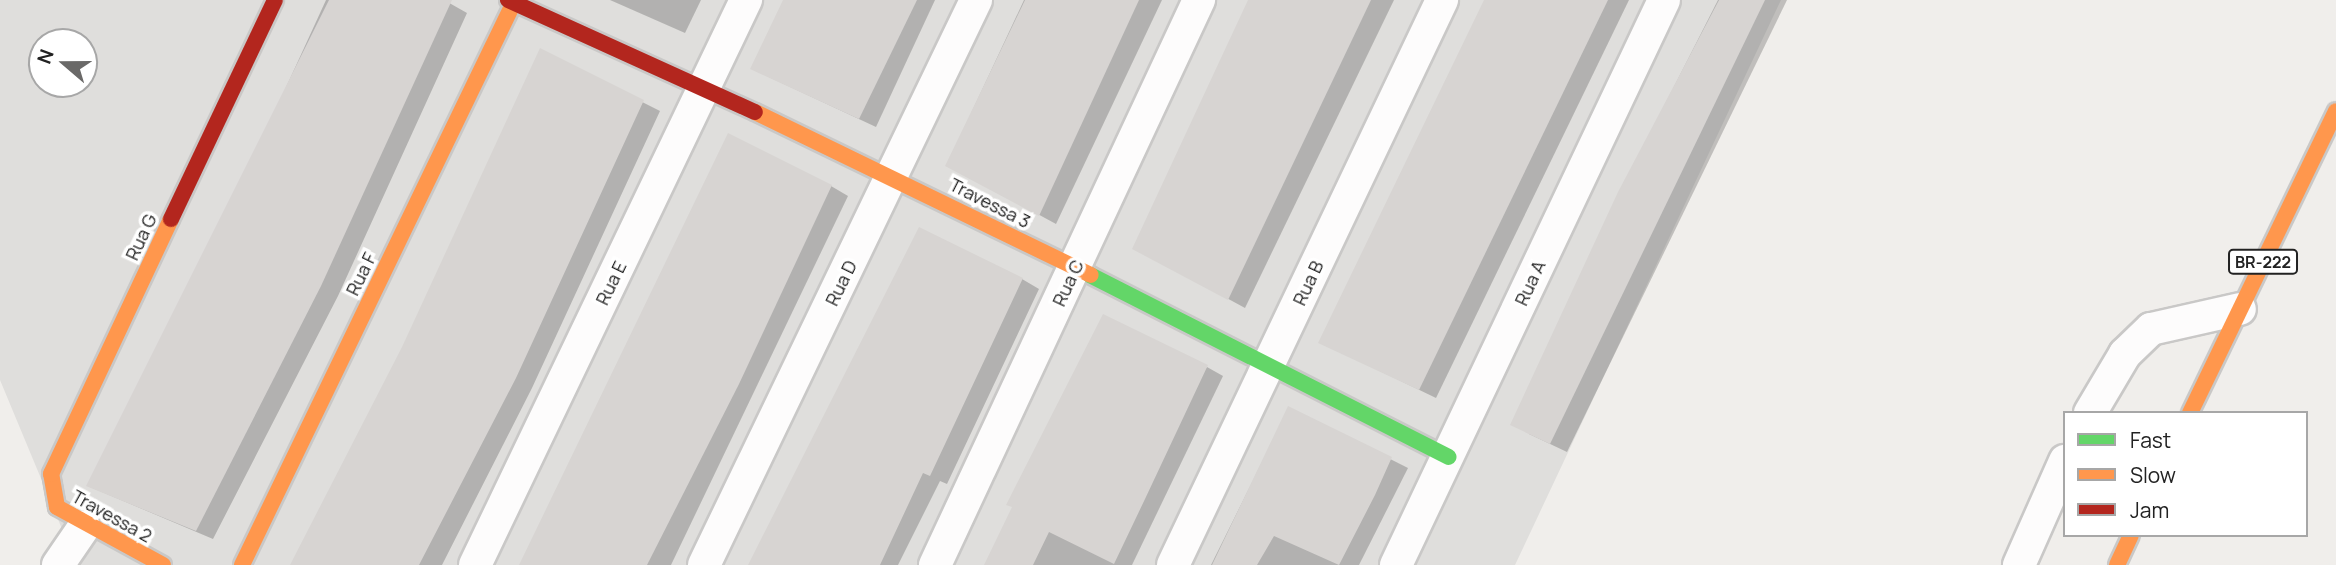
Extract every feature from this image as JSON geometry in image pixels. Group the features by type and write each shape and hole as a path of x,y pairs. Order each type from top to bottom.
{"street":[{"name":"Rua G","path":"51,492 51,474 275,0"},
{"name":"Rua E","path":"475,565 746,0"},
{"name":"Rua D","path":"705,565 976,0"},
{"name":"Rua C","path":"935,565 1199,0"},
{"name":"Rua B","path":"1173,565 1442,0"},
{"name":"Rua A","path":"1396,565 1664,0"},
{"name":"Travessa 3","path":"512,1 892,176 1448,457"},
{"name":"Rua F","path":"242,565 512,1"},
{"name":"BR-222","path":"2191,411 2336,111"},
{"path":"2091,411 2125,354 2151,329 2240,309"},
{"path":"2019,565 2063,466"},
{"name":"Travessa 2","path":"51,492 57,507 84,527 163,565"},
{"path":"58,565 84,527"},
{"path":"2117,565 2130,537"}],"shaded area":[{"path":"0,0 1781,0 1515,565 77,565 0,380"}],"building":[{"path":"329,0 452,0 321,286 196,531 86,486"},
{"path":"783,0 917,0 859,119 750,69"},
{"path":"1025,0 1139,0 1039,216 945,166"},
{"path":"1248,0 1371,0 1228,300 1132,249"},
{"path":"1484,0 1608,0 1419,390 1318,343"},
{"path":"1719,0 1765,0 1550,444 1510,425 1618,192"},
{"path":"540,48 644,100 516,378 419,565 290,565 402,347"},
{"path":"728,133 832,185 739,384 647,565 519,565"},
{"path":"919,227 1023,278 930,476 923,473 880,565 748,565"},
{"path":"1103,314 1208,365 1145,499 1114,564 1049,532 1033,565 984,565 1012,507 1006,505"},
{"path":"1288,406 1392,457 1375,495 1339,565 1274,536 1257,565 1212,565"}],"traffic: fast":[{"path":"1090,275 1448,457"}],"traffic: slow":[{"path":"242,565 515,0"},
{"path":"2191,411 2336,111"},
{"path":"755,112 1090,275"},
{"path":"163,565 57,507 51,474 171,219"},
{"path":"2117,565 2130,537"}],"traffic: jam":[{"path":"171,219 275,0"},
{"path":"508,0 755,112"}]}
